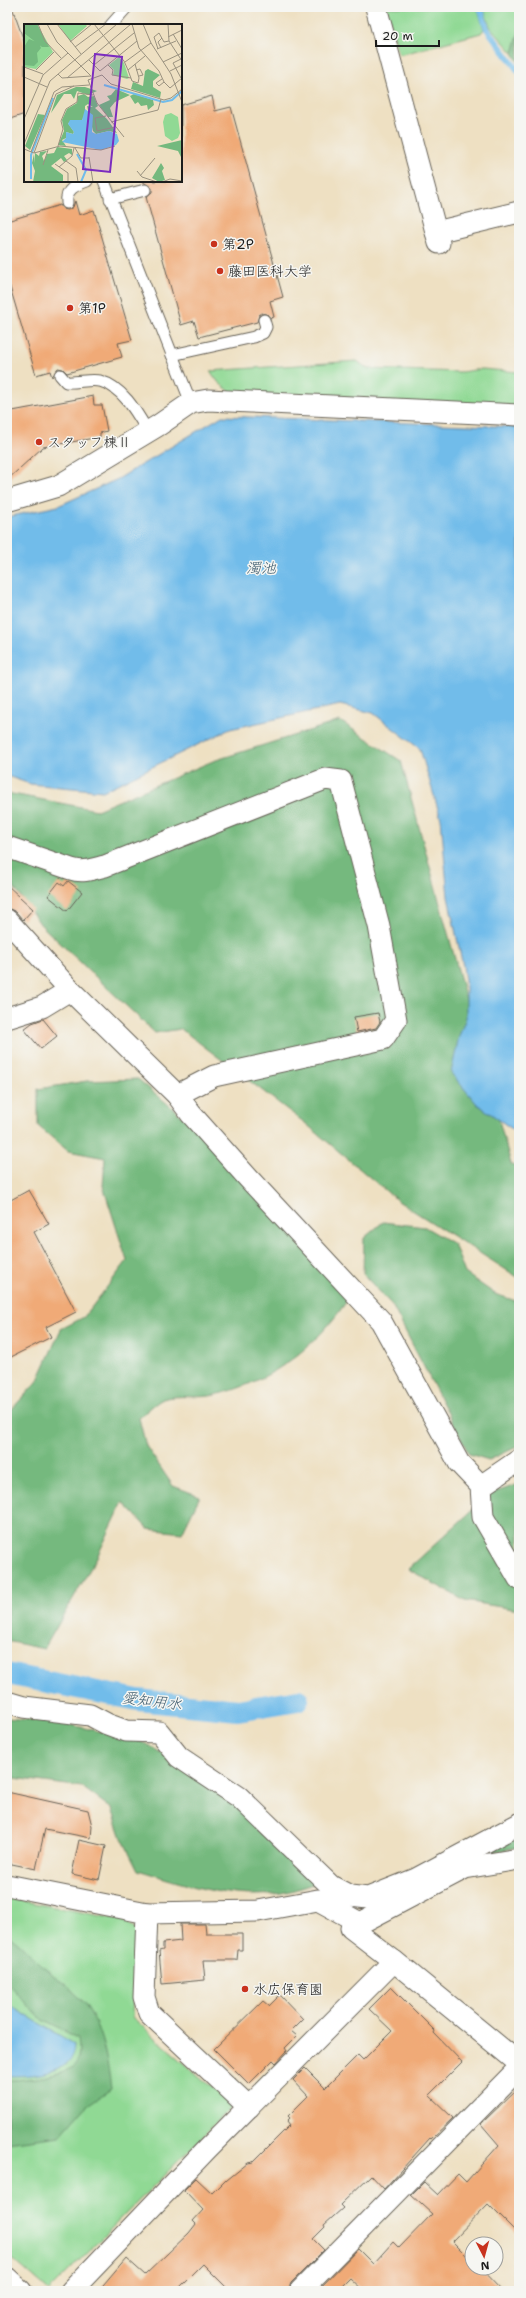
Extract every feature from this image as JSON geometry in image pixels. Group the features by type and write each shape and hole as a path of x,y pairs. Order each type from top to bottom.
{"street":[{"path":"376,7 437,238 519,212"},
{"path":"7,501 58,486 148,432 191,403 208,400 519,415"},
{"path":"7,847 79,872 105,866 325,779 341,781 379,926 396,1020 383,1039 214,1076 177,1095"},
{"path":"7,920 70,990 177,1095 191,1114 239,1167 382,1321 458,1463 481,1486 484,1517 519,1579"},
{"path":"7,1018 42,1007 70,990"},
{"path":"481,1486 519,1460"},
{"path":"7,1702 24,1707 90,1715 107,1724 126,1731 159,1732 180,1757 240,1796 331,1886 350,1896 368,1898 416,1879 519,1824"},
{"path":"519,1859 465,1868 351,1928 394,1961 519,2063"},
{"path":"7,1885 147,1913 258,1911 318,1900 360,1923"},
{"path":"147,1913 144,1997 149,2013 249,2107"},
{"path":"71,2291 249,2107 394,1961"},
{"path":"300,2291 519,2068"},
{"path":"7,2278 21,2291"}],"lane":[{"path":"112,24 127,7"},
{"path":"67,203 66,197 69,191 74,186 84,182"},
{"path":"104,182 191,403"},
{"path":"110,199 145,190"},
{"path":"172,355 254,337 263,333 266,326 264,320"},
{"path":"60,375 66,382 100,381 114,388 136,411 148,432"}],"green space":[{"path":"386,7 477,7 484,29 481,33 399,55"},
{"path":"483,7 519,7 519,32 513,53 490,27"},
{"path":"519,32 519,63 513,53"},
{"path":"357,361 368,369 461,372 482,369 519,372 519,410 235,395 219,383 210,371"},
{"path":"340,721 401,761 511,1164 519,1169 519,1278 398,1201 305,1123 181,1029 155,1033 41,925 7,878 7,793 97,810 213,761"},
{"path":"138,1079 208,1138 350,1296 338,1314 309,1345 275,1371 236,1389 215,1395 163,1399 139,1418 146,1446 173,1486 200,1496 182,1533 148,1529 123,1502 97,1557 44,1649 7,1641 7,1412 11,1410 37,1382 61,1329 84,1317 127,1261 103,1186 105,1158 68,1151 38,1126 38,1089 87,1081"},
{"path":"383,1222 425,1227 454,1244 465,1273 495,1294 519,1302 519,1446 489,1460 469,1454 392,1305 363,1274 364,1238"},
{"path":"519,1484 519,1610 465,1601 408,1569 490,1494"},
{"path":"7,1718 58,1722 142,1741 227,1794 316,1883 295,1890 279,1893 256,1895 239,1894 205,1889 138,1870 122,1838 112,1809 82,1787 7,1777"},
{"path":"519,1836 519,1847 483,1854"},
{"path":"7,1898 123,1920 136,1929 132,2017 233,2106 49,2291 7,2254"},
{"path":"7,1934 74,1992 86,2005 95,2021 102,2040 111,2089 86,2106 60,2136 7,2143 7,2080 44,2077 64,2072 76,2063 79,2051 78,2038 42,2020 7,1983"}],"water":[{"name":"濁池","path":"222,416 519,427 519,1134 477,1104 451,1073 459,1036 466,1018 466,988 463,966 448,897 441,819 420,749 373,713 340,705 230,729 103,791 30,784 7,776 7,517 58,506 118,479"},
{"path":"7,2004 74,2044 72,2055 67,2062 59,2068 49,2072 27,2076 7,2076"}],"building":[{"path":"7,7 12,7 24,41 24,114 7,120"},
{"name":"第2P","path":"212,96 215,111 231,107 283,297 270,301 274,317 271,318 269,315 262,313 259,315 257,322 199,337 194,321 181,325 146,197 152,192 152,188 143,182 182,182 182,105"},
{"name":"第1P","path":"75,201 79,215 94,210 132,340 118,343 122,357 67,373 63,369 58,368 52,377 50,371 36,375 7,277 7,221 60,205 63,209 68,210 73,207"},
{"name":"スタッフ棟Ⅱ","path":"93,396 94,405 102,405 107,431 100,433 100,437 43,447 7,480 7,412"},
{"path":"68,881 82,892 67,911 48,896 59,882 64,886"},
{"path":"7,885 33,909 23,920 16,912 7,908"},
{"path":"378,1013 380,1022 376,1028 357,1032 354,1017"},
{"path":"43,1019 57,1036 41,1049 24,1029 32,1023"},
{"path":"29,1190 49,1224 34,1232 76,1312 46,1327 51,1337 7,1359 7,1202"},
{"path":"7,1792 88,1810 92,1826 91,1838 45,1829 36,1869 7,1863"},
{"path":"79,1840 106,1846 99,1880 72,1874"},
{"path":"180,1924 205,1924 206,1934 242,1934 242,1950 238,1950 237,1960 203,1960 205,1980 162,1984 159,1951 163,1950 163,1943 181,1941"},
{"path":"391,1987 435,2031 434,2033 462,2062 429,2095 453,2118 431,2139 430,2138 384,2189 371,2175 340,2205 343,2208 324,2225 325,2227 313,2239 324,2250 291,2283 288,2291 230,2291 203,2264 176,2291 98,2291 126,2258 145,2275 189,2233 196,2224 193,2221 203,2210 184,2190 196,2178 212,2193 226,2179 227,2180 248,2163 253,2162 290,2125 287,2121 290,2118 288,2116 308,2096 293,2080 305,2068 325,2088 358,2055 363,2060 392,2031 369,2009"},
{"path":"280,1995 303,2019 291,2031 297,2036 285,2048 287,2051 276,2063 273,2060 249,2084 214,2049 263,2001 269,2006"},
{"path":"519,2087 519,2235 488,2204 452,2241 464,2253 464,2276 488,2276 502,2291 364,2291 350,2278 337,2291 317,2291 358,2249 373,2264 393,2242 399,2248 432,2214 411,2195 424,2182 438,2195 458,2174 466,2182 499,2145 481,2124"}],"waterway":[{"path":"480,7 487,29 519,72"},
{"name":"愛知用水","path":"7,1674 138,1700 238,1710 298,1700"}],"place":[{"name":"第2P","path":"214,244"},
{"name":"藤田医科大学","path":"220,271"},
{"name":"第1P","path":"70,308"},
{"name":"スタッフ棟Ⅱ","path":"39,442"},
{"name":"水広保育園","path":"245,1989"}]}
